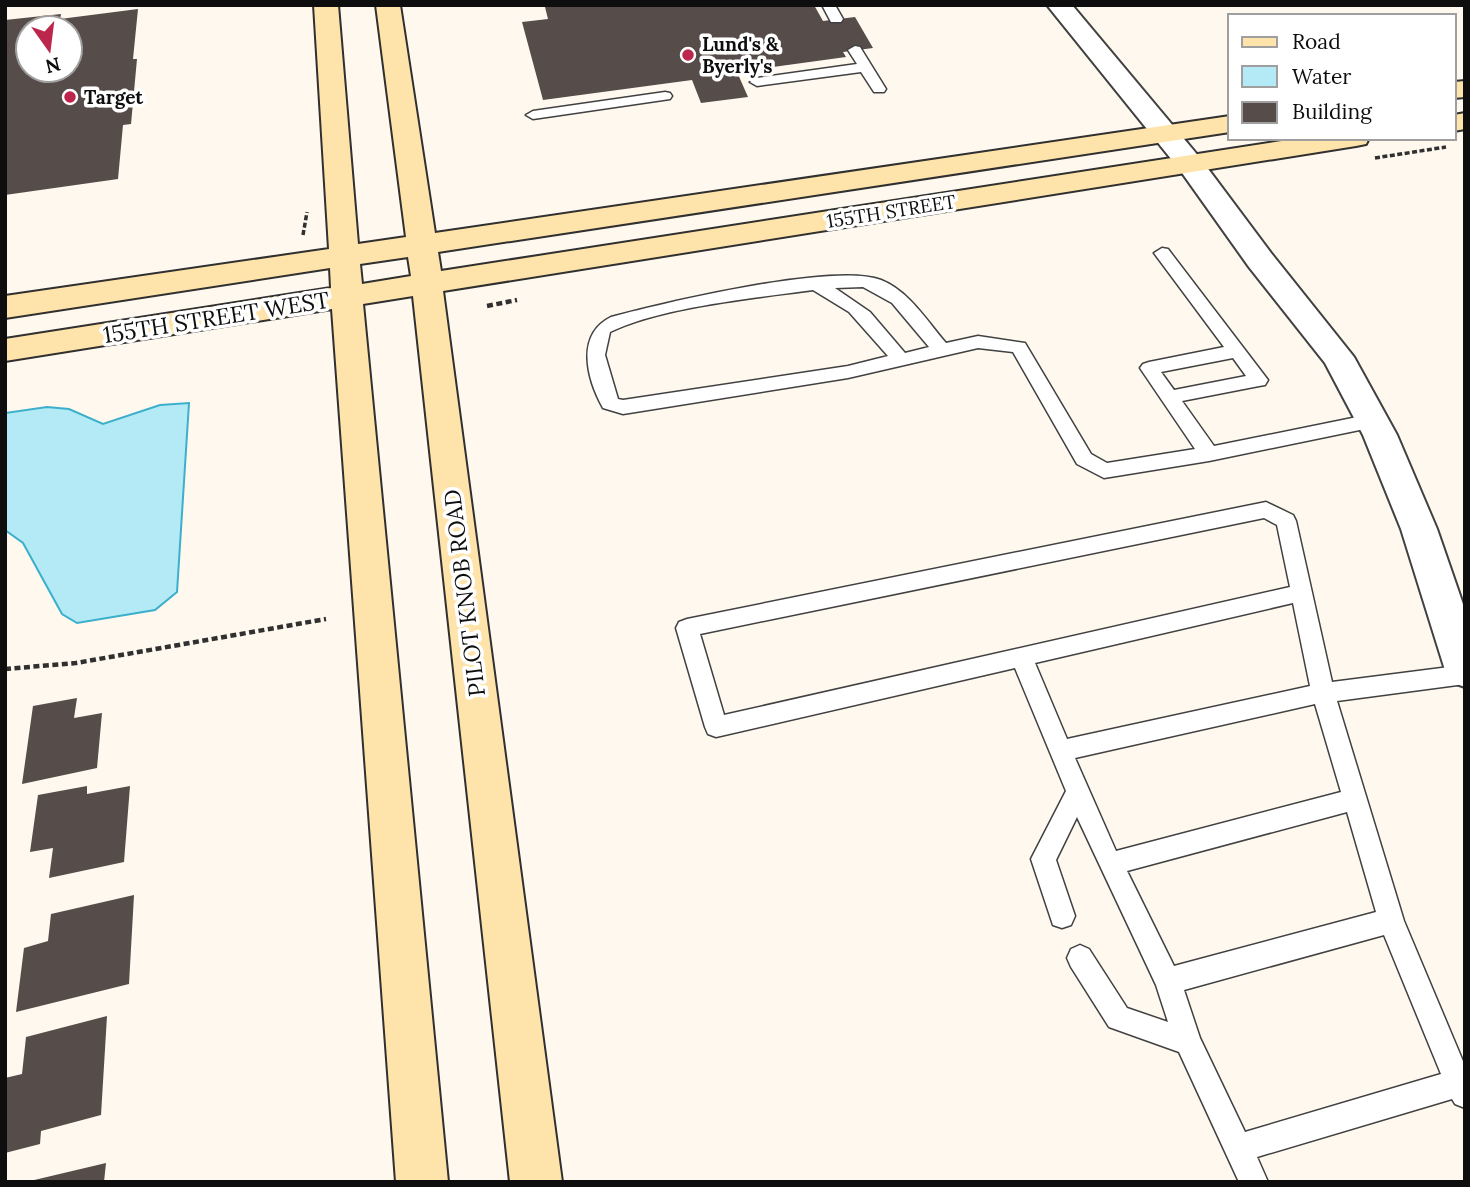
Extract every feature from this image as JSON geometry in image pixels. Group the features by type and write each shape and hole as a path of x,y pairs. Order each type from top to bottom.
{"street":[{"path":"326,5 345,276 422,1182"},
{"name":"PILOT KNOB ROAD","path":"388,5 422,245 536,1182"},
{"path":"1059,5 1190,164 1260,260 1338,357 1372,421 1419,529 1465,672"},
{"name":"155TH STREET","path":"422,245 1228,124"},
{"name":"155TH STREET","path":"426,284 1343,140"},
{"name":"155TH STREET WEST","path":"5,350 345,276 422,245"},
{"name":"155TH STREET WEST","path":"5,307 345,276 426,284"}],"lane":[{"path":"828,5 836,19"},
{"path":"855,50 878,89"},
{"path":"757,82 865,67"},
{"path":"533,115 665,96"},
{"path":"1162,253 1259,380 1169,397"},
{"path":"942,351 892,293 864,281 701,302 619,319 605,325 595,342 598,368 610,403 623,407 848,372 942,351 978,342 1020,347 1084,459 1104,471 1209,454 1372,421"},
{"path":"817,285 844,298 866,315 901,360"},
{"path":"1209,454 1149,368 1237,351"},
{"path":"1238,1148 1463,1086 1391,921 1323,693 1286,520 1266,510 687,628 716,727 1301,593"},
{"path":"1021,657 1110,864 1168,981 1188,1042 1254,1182"},
{"path":"1060,751 1323,693 1465,672"},
{"path":"1062,916 1043,859 1078,791"},
{"path":"1110,864 1354,799"},
{"path":"1168,981 1391,921"},
{"path":"1080,958 1118,1018 1188,1042"}],"path":[{"path":"5,670 76,663 326,619"}],"water":[{"path":"189,403 177,592 155,610 77,623 62,614 23,543 5,530 5,413 47,407 69,409 103,424 160,405"}],"building":[{"name":"Lund's & Byerly's","path":"814,5 823,21 855,17 873,48 843,52 846,57 737,72 748,97 701,103 692,80 543,100 522,22 548,19 545,7"},
{"name":"Target","path":"138,9 131,124 123,125 118,179 5,195 5,20 14,19 14,84 84,84 84,16"},
{"path":"77,698 74,718 102,713 97,768 22,784 33,706"},
{"path":"87,786 87,794 130,786 124,862 49,878 53,848 30,852 38,795"},
{"path":"134,895 129,984 16,1012 24,948 48,941 51,914"},
{"path":"107,1016 101,1115 41,1131 40,1144 5,1153 5,1078 22,1074 26,1037"},
{"path":"106,1163 104,1182 30,1181"}],"place":[{"name":"Lund's & Byerly's","path":"688,55"},
{"name":"Target","path":"70,97"}]}
